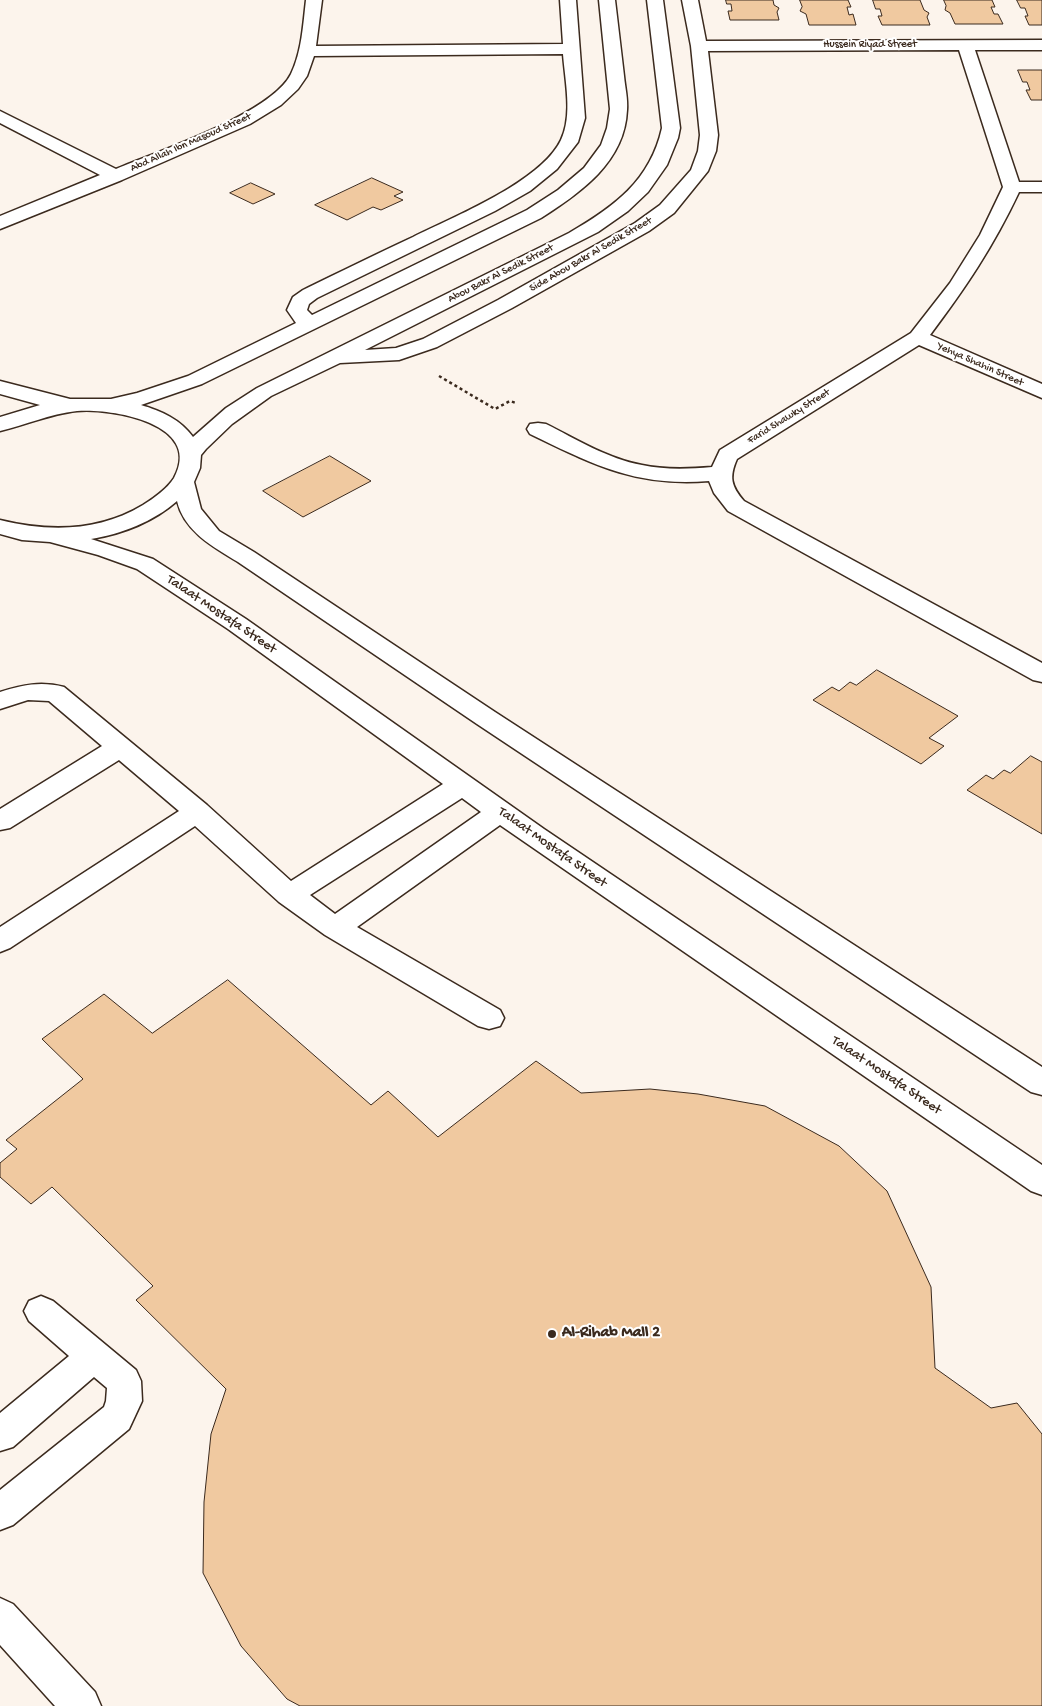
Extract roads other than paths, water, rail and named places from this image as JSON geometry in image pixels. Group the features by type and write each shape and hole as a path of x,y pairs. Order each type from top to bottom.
{"street":[{"name":"Abd Allah Ibn Masoud Street","path":"0,223 234,126 260,112 279,98 294,82 303,67 314,0"},
{"path":"312,323 302,318 297,310 300,301 310,294 495,203 524,187 552,165 569,142 576,118 568,0"},
{"path":"113,405 152,396 195,380 534,214 562,197 585,179 602,160 612,143 618,126 619,109 607,0"},
{"name":"Abou Bakr Al Sedik Street","path":"190,454 205,437 241,406 264,392 596,225 634,196 658,167 668,147 672,128 655,0"},
{"name":"Side Abou Bakr Al Sedik Street","path":"334,358 365,358 400,354 430,343 642,228 667,209 699,170 707,151 709,135 699,46 690,0"},
{"path":"965,45 1012,187 1042,187"},
{"name":"Hussein Riyad Street","path":"699,46 1042,45"},
{"path":"306,51 571,49"},
{"path":"0,116 116,176"},
{"name":"Farid Shawky Street","path":"719,473 728,455 918,337 963,276 989,235 1012,187"},
{"name":"Yehya Shahin Street","path":"918,337 1042,392"},
{"path":"0,387 31,397 71,405 113,405 142,411 166,422 182,437 190,454 189,468 183,482 168,499 153,509 118,526 86,533 42,535 0,542"},
{"path":"0,425 29,414 71,405"},
{"path":"538,430 621,466 652,474 684,476 719,473 722,490 736,506 1042,674"},
{"path":"183,482 190,510 211,536 246,557 486,718 1042,1083"},
{"name":"Talaat Mostafa Street","path":"0,527 106,550 145,564 237,624 500,812 1042,1182"},
{"path":"0,701 26,692 55,693 197,812 289,895 336,928 489,1018"},
{"path":"0,820 119,748"},
{"path":"289,895 462,785"},
{"path":"0,941 197,812"},
{"path":"336,928 500,812"},
{"path":"0,1513 116,1418 124,1401 124,1381 41,1311"},
{"path":"0,1434 94,1356"},
{"path":"0,1617 81,1706"}],"place":[{"name":"Al-Rihab Mall 2","path":"552,1334"}]}
